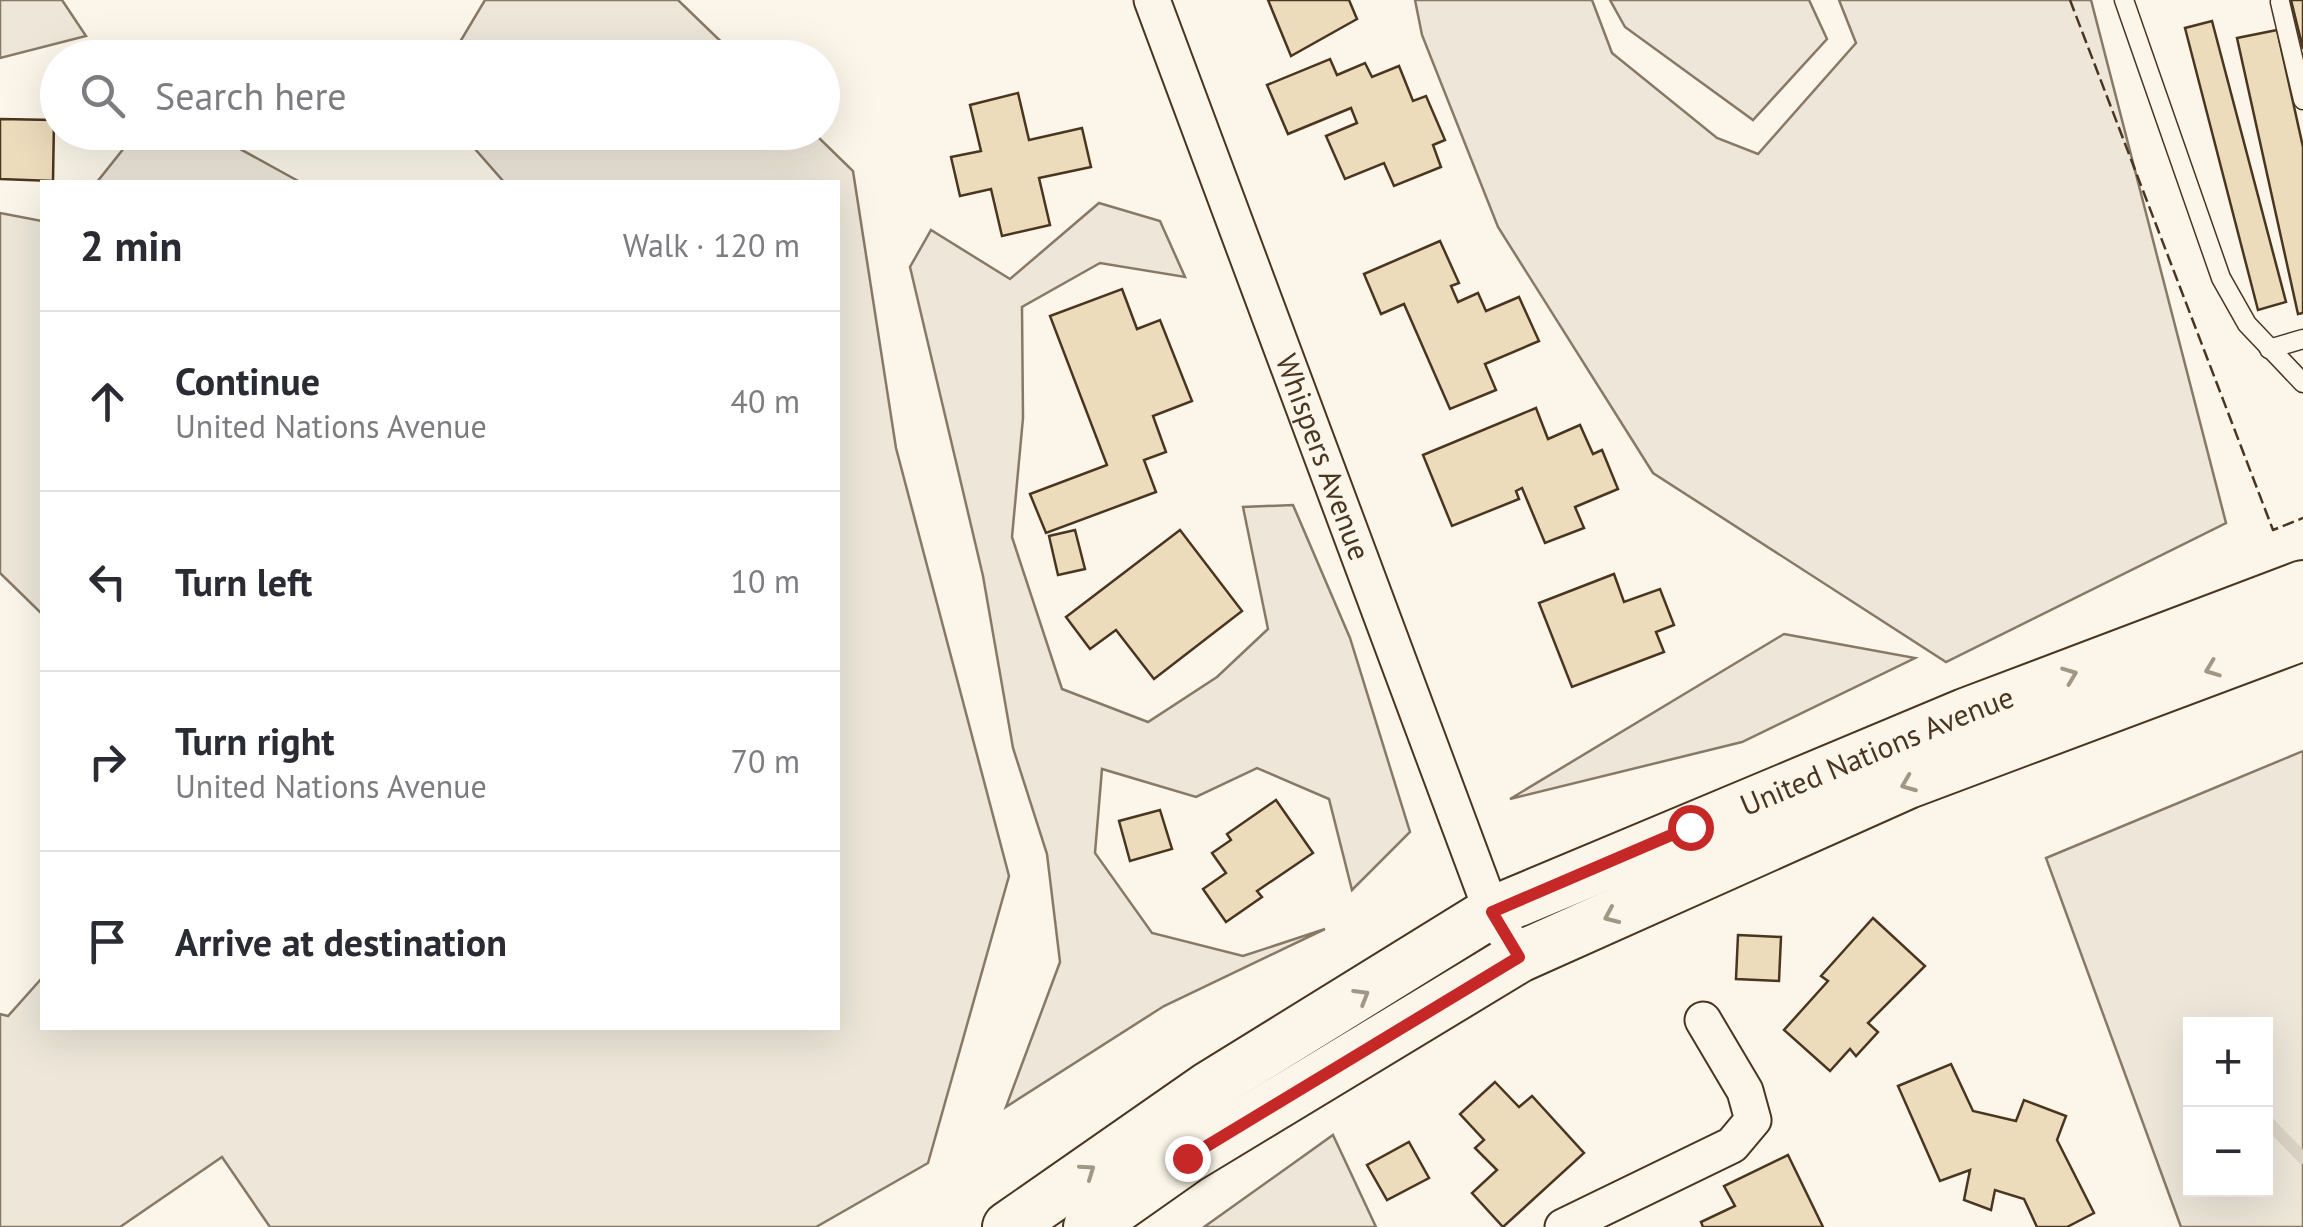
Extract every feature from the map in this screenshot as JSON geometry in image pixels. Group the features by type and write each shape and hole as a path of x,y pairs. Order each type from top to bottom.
{"street":[{"name":"Whispers Avenue","path":"1152,0 1492,912 1519,957"},
{"name":"United Nations Avenue","path":"1008,1227 1209,1086 1492,912 1965,714 2303,586"},
{"name":"United Nations Avenue","path":"1089,1227 1187,1158 1519,957 1908,783 2303,635"},
{"path":"1563,1227 1732,1145 1753,1120 1745,1091 1702,1020"}],"lane":[{"path":"2124,0 2221,278 2246,324 2303,383"},
{"path":"2280,2 2303,100"},
{"path":"2269,349 2303,339"}],"shaded area":[{"path":"0,0 62,0 86,36 40,40 40,48 0,58"},
{"path":"485,0 678,0 719,40 461,40"},
{"path":"1415,0 1592,0 1612,53 1717,138 1758,154 1856,43 1839,0 2091,0 2226,523 1946,662 1653,473 1498,227 1422,35"},
{"path":"1610,0 1809,0 1827,39 1753,120 1625,27"},
{"path":"122,150 242,150 296,180 99,180"},
{"path":"476,150 831,150 853,171 896,448 1009,876 928,1163 816,1227 270,1227 222,1157 120,1227 0,1227 0,1014 8,1016 40,980 40,1030 840,1030 840,180 502,180"},
{"path":"1099,203 1160,221 1185,277 1100,263 1022,307 1023,418 1012,537 1062,689 1148,722 1217,677 1268,629 1243,507 1293,505 1350,638 1410,832 1352,890 1329,799 1257,768 1196,797 1102,769 1095,853 1152,933 1243,956 1325,929 1164,1006 1006,1107 1060,962 1047,854 1013,748 983,576 910,267 931,230 1010,279"},
{"path":"0,213 40,221 40,612 0,573"},
{"path":"1784,634 1915,658 1742,742 1510,799"},
{"path":"2303,751 2303,1227 2181,1227 2046,858"},
{"path":"1333,1135 1376,1227 1204,1227"}],"building":[{"path":"1268,0 1349,0 1357,19 1291,56"},
{"path":"2291,0 2303,0 2303,49"},
{"path":"2212,21 2286,302 2258,310 2185,28"},
{"path":"2277,30 2303,147 2303,313 2298,314 2237,38"},
{"path":"1330,59 1337,75 1365,63 1372,77 1399,66 1413,101 1426,96 1445,140 1433,145 1441,167 1394,186 1384,163 1345,179 1326,136 1357,123 1351,108 1288,134 1267,85"},
{"path":"1018,93 1029,140 1082,128 1091,167 1039,178 1050,225 1002,236 991,189 960,196 951,157 981,151 970,105"},
{"path":"0,119 40,120 40,150 54,150 53,180 0,179"},
{"path":"1440,241 1459,283 1451,286 1458,302 1478,293 1486,311 1519,297 1539,341 1485,364 1496,390 1450,409 1404,304 1381,314 1364,274"},
{"path":"1122,289 1137,329 1160,320 1192,401 1153,416 1166,452 1144,460 1156,492 1046,533 1030,494 1107,465 1050,316"},
{"path":"1536,408 1548,439 1580,425 1593,454 1602,450 1618,489 1575,507 1584,528 1545,543 1522,488 1516,491 1519,499 1452,526 1423,455"},
{"path":"1075,530 1085,569 1058,575 1049,536"},
{"path":"1180,530 1242,611 1154,679 1116,630 1090,649 1066,617"},
{"path":"1614,574 1624,602 1660,589 1674,625 1656,632 1664,652 1572,687 1539,603"},
{"path":"1276,800 1313,853 1257,891 1262,897 1226,922 1203,889 1226,873 1212,853 1231,840 1227,834"},
{"path":"1160,810 1172,849 1130,861 1119,821"},
{"path":"1873,918 1925,966 1868,1023 1878,1032 1856,1056 1850,1049 1830,1071 1784,1030 1828,981 1821,976"},
{"path":"1738,935 1781,937 1779,981 1736,979"},
{"path":"1951,1064 1973,1111 2016,1121 2024,1100 2066,1116 2057,1140 2094,1213 2067,1227 2037,1227 2024,1199 1995,1190 1991,1210 1964,1200 1970,1170 1940,1181 1898,1086"},
{"path":"1495,1082 1519,1107 1532,1096 1584,1153 1503,1227 1472,1193 1497,1170 1475,1148 1484,1140 1460,1114"},
{"path":"1409,1142 1429,1178 1387,1200 1367,1165"},
{"path":"1788,1155 1823,1227 1703,1227 1701,1222 1735,1206 1724,1186"}],"waterway":[{"path":"2273,1127 2303,1158"}],"fence":[{"path":"2070,0 2273,530 2303,518"}],"route":[{"path":"1187,1158 1519,957 1492,912 1690,827"}]}
